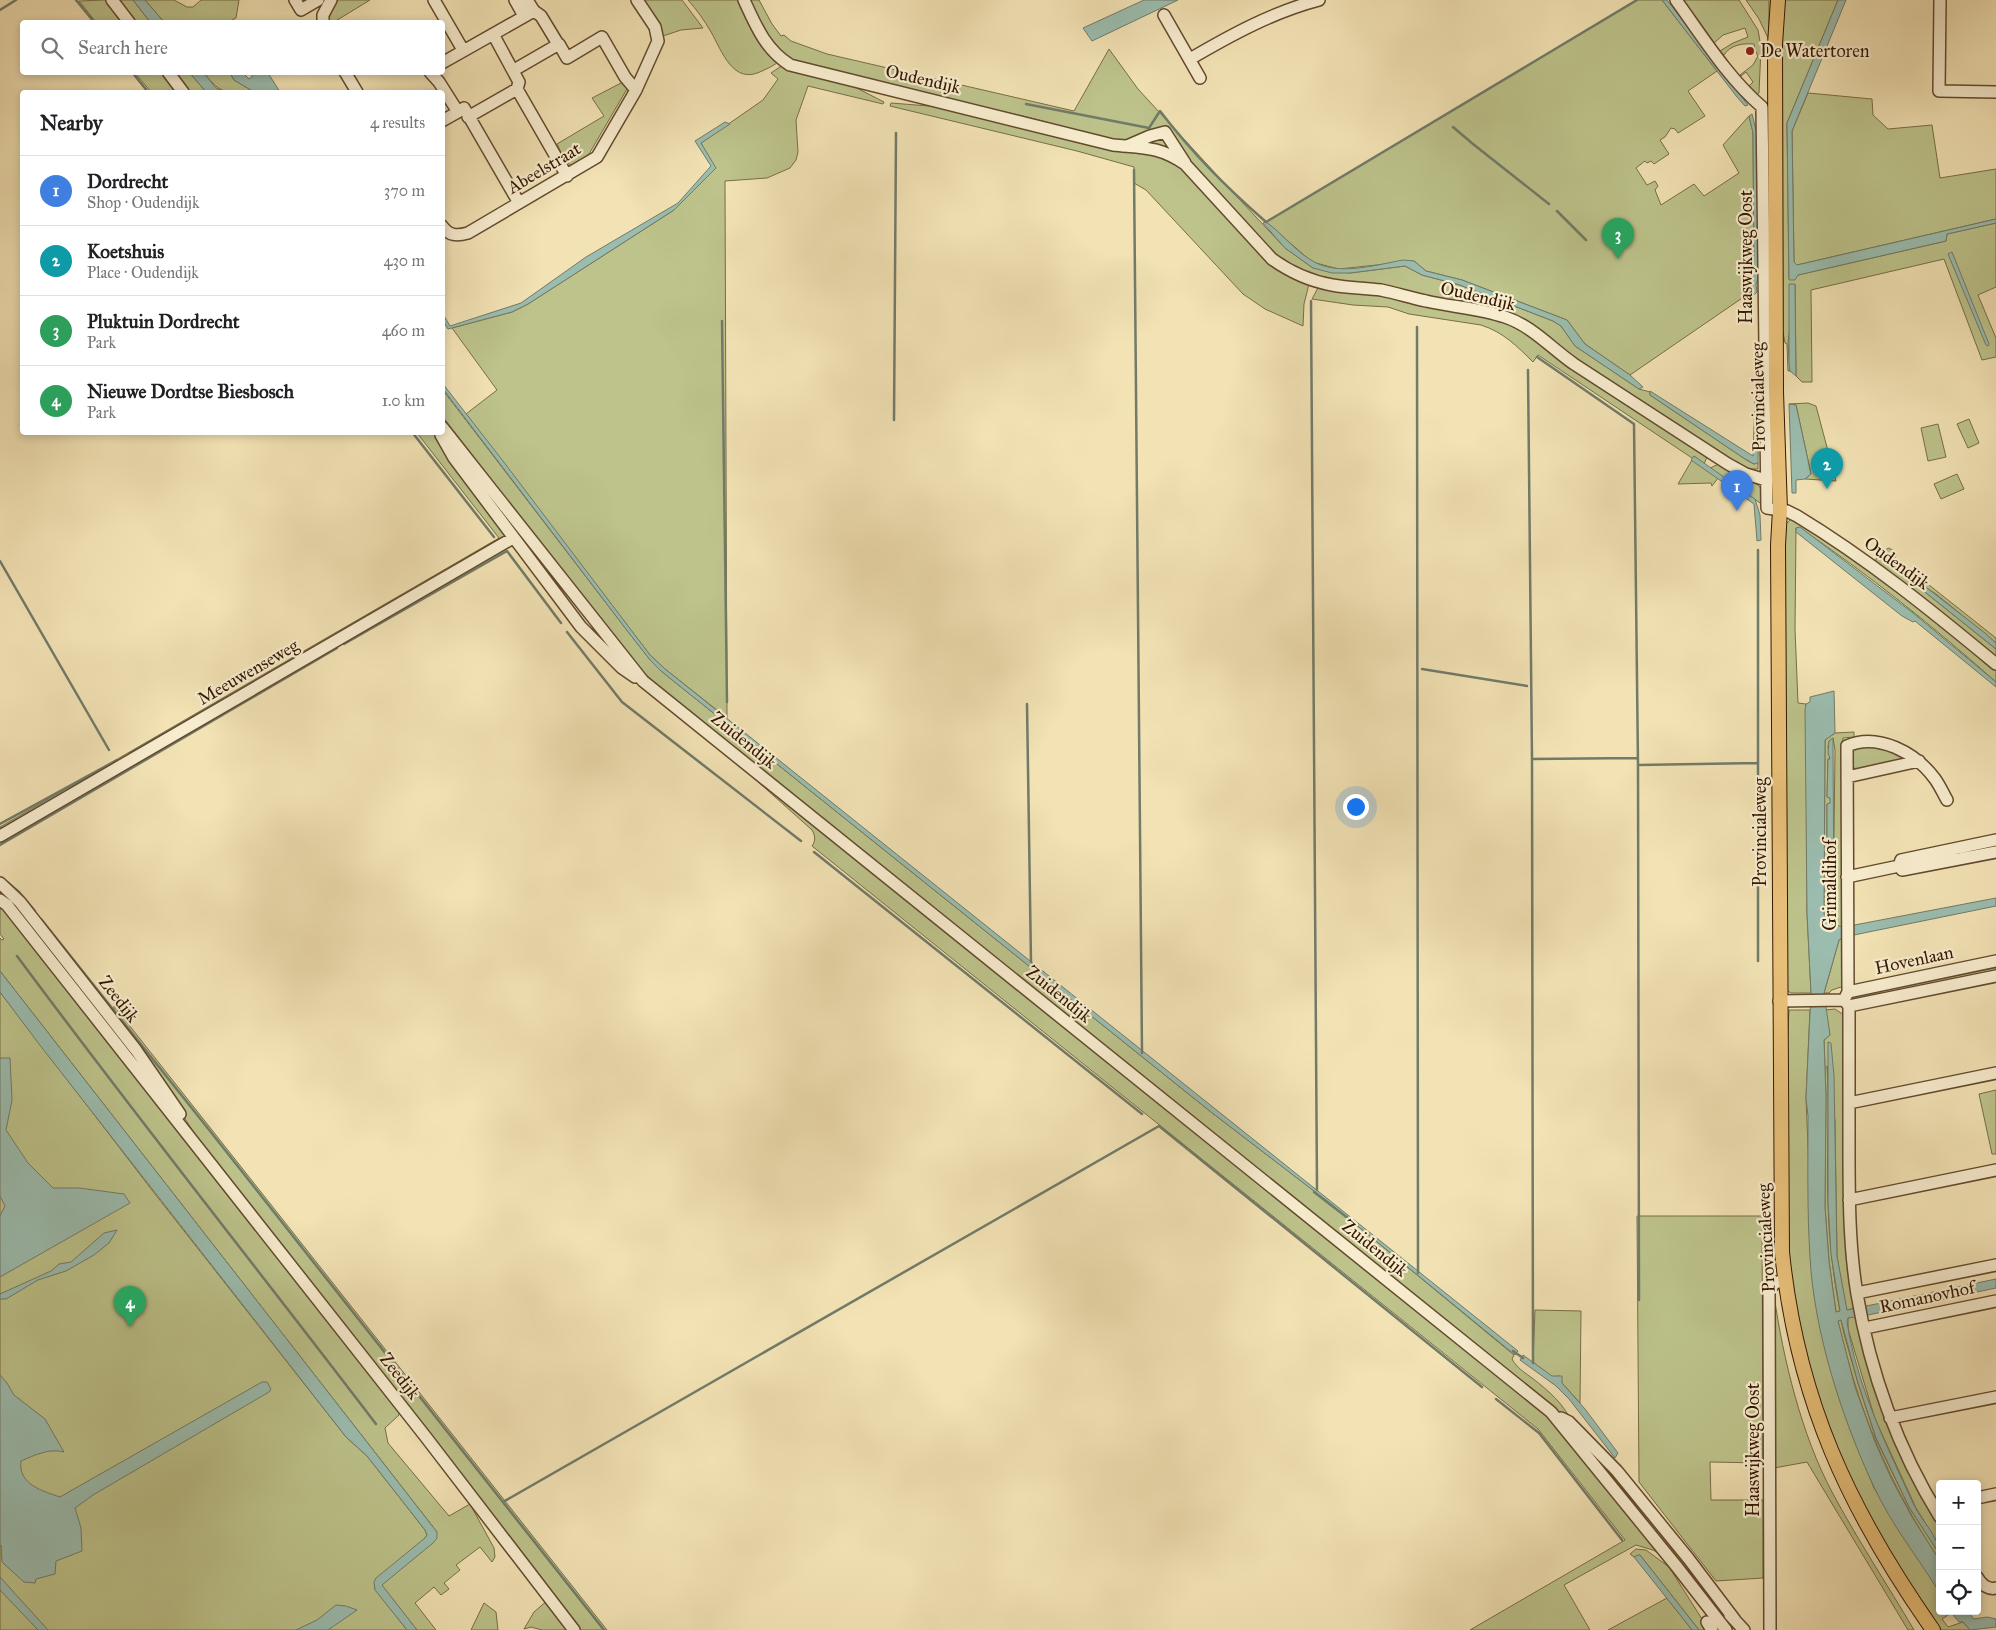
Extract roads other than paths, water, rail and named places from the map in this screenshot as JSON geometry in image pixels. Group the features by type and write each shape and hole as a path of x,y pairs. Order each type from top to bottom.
{"main road":[{"name":"Provincialeweg","path":"1778,0 1775,44 1776,392 1772,467 1773,509 1778,545 1786,1002 1782,1252 1784,1280 1802,1368 1833,1458 1874,1540 1914,1604 1933,1630"}],"street":[{"path":"112,0 127,20"},
{"path":"295,0 301,10 318,0"},
{"path":"323,20 323,15 331,0"},
{"path":"434,0 444,20"},
{"path":"515,0 529,13 541,16 567,58 602,37 636,90"},
{"path":"527,0 529,13"},
{"name":"Abeelstraat","path":"445,230 457,236 468,233 597,157 636,90 658,41 655,27 637,0"},
{"name":"Oudendijk","path":"744,0 764,40 779,58 790,65 986,112 1096,141 1159,150 1170,154 1186,164"},
{"path":"1190,60 1269,18 1319,0"},
{"name":"Haaswijkweg Oost","path":"1676,0 1729,72 1750,97 1762,107 1772,467 1766,480 1773,509"},
{"path":"1940,0 1938,90 1996,92"},
{"path":"445,61 493,34 514,25 529,13"},
{"path":"1164,15 1200,78"},
{"path":"445,23 463,50"},
{"path":"445,120 463,114 517,89 520,82 493,34"},
{"path":"514,70 558,44"},
{"path":"170,75 182,90"},
{"path":"347,75 356,90"},
{"path":"433,75 439,82 442,90"},
{"path":"517,89 566,176"},
{"path":"446,102 463,114 519,203"},
{"name":"Oudendijk","path":"1127,146 1165,132 1186,164 1272,259 1284,267 1312,280 1332,285 1381,290 1425,301 1485,312 1517,322 1530,329 1574,364 1728,464 1746,474 1766,480"},
{"name":"Zuidendijk","path":"445,431 643,681 1551,1412 1726,1630"},
{"path":"442,435 454,458 504,522 513,538 529,556 581,627 622,668 643,681"},
{"name":"Oudendijk","path":"1773,509 1797,516 1860,557 1933,612 1996,664"},
{"name":"Meeuwenseweg","path":"0,836 513,538"},
{"name":"Grimaldihof","path":"1863,1323 1858,1299 1849,1200 1847,746 1858,741 1883,743 1898,748 1919,761 1935,779 1947,800"},
{"path":"1848,777 1919,761"},
{"path":"1899,866 1901,860 1996,840"},
{"path":"1899,866 1902,870 1996,852"},
{"path":"1847,877 1899,866"},
{"name":"Zeedijk","path":"0,883 20,902 136,1050 186,1122 197,1146"},
{"name":"Zeedijk","path":"0,900 7,905 420,1429 574,1630"},
{"name":"Hovenlaan","path":"1847,999 1996,961"},
{"name":"Hovenlaan","path":"1786,1002 1847,999 1996,976"},
{"path":"1849,1103 1996,1073"},
{"path":"1849,1200 1996,1170"},
{"path":"1858,1299 1996,1265"},
{"name":"Haaswijkweg Oost","path":"1770,1630 1769,1290 1775,1283 1784,1280"},
{"name":"Romanovhof","path":"1936,1506 1916,1476 1890,1418 1863,1323 1996,1301"},
{"path":"1890,1418 1996,1397"},
{"path":"1551,1412 1569,1422 1617,1471 1688,1558 1735,1620"},
{"path":"1981,1497 1996,1494"},
{"name":"Zuidendijk","path":"1677,1567 1686,1571 1744,1630"},
{"path":"1981,1582 1992,1589 1996,1588"}],"waterway":[{"path":"0,10 16,0"},
{"path":"76,0 92,20"},
{"path":"1026,104 1149,128 1160,111 1210,169 1266,222 1637,0"},
{"path":"134,75 146,90"},
{"path":"1453,127 1549,204"},
{"path":"894,420 896,133"},
{"path":"1134,170 1142,1053"},
{"path":"1557,211 1586,240"},
{"path":"1311,301 1317,1190"},
{"path":"722,321 727,702"},
{"path":"1417,327 1418,1273"},
{"path":"1537,357 1634,424 1638,765 1639,1300"},
{"path":"1528,370 1532,759 1533,1363"},
{"path":"414,435 494,537"},
{"path":"1758,550 1758,961"},
{"path":"344,644 507,551 561,623"},
{"path":"0,561 109,750"},
{"path":"567,632 622,702 801,841"},
{"path":"0,845 337,648"},
{"path":"130,753 292,660"},
{"path":"1422,669 1527,686"},
{"path":"1027,704 1031,962"},
{"path":"1532,759 1637,758"},
{"path":"0,824 117,760"},
{"path":"1638,765 1758,763"},
{"path":"814,852 1142,1114"},
{"path":"7,882 19,892 35,911"},
{"path":"41,919 604,1630"},
{"path":"17,956 376,1424"},
{"path":"503,1502 1159,1126 1482,1387"},
{"path":"1314,1192 1349,1219"},
{"path":"1513,1351 1523,1358"},
{"path":"1496,1399 1539,1433 1622,1540"}],"place":[{"name":"De Watertoren","path":"1750,51"},
{"name":"Pluktuin Dordrecht","path":"1618,259"},
{"name":"Koetshuis","path":"1827,489"},
{"name":"Dordrecht","path":"1737,511"},
{"name":"Nieuwe Dordtse Biesbosch","path":"130,1327"}]}
